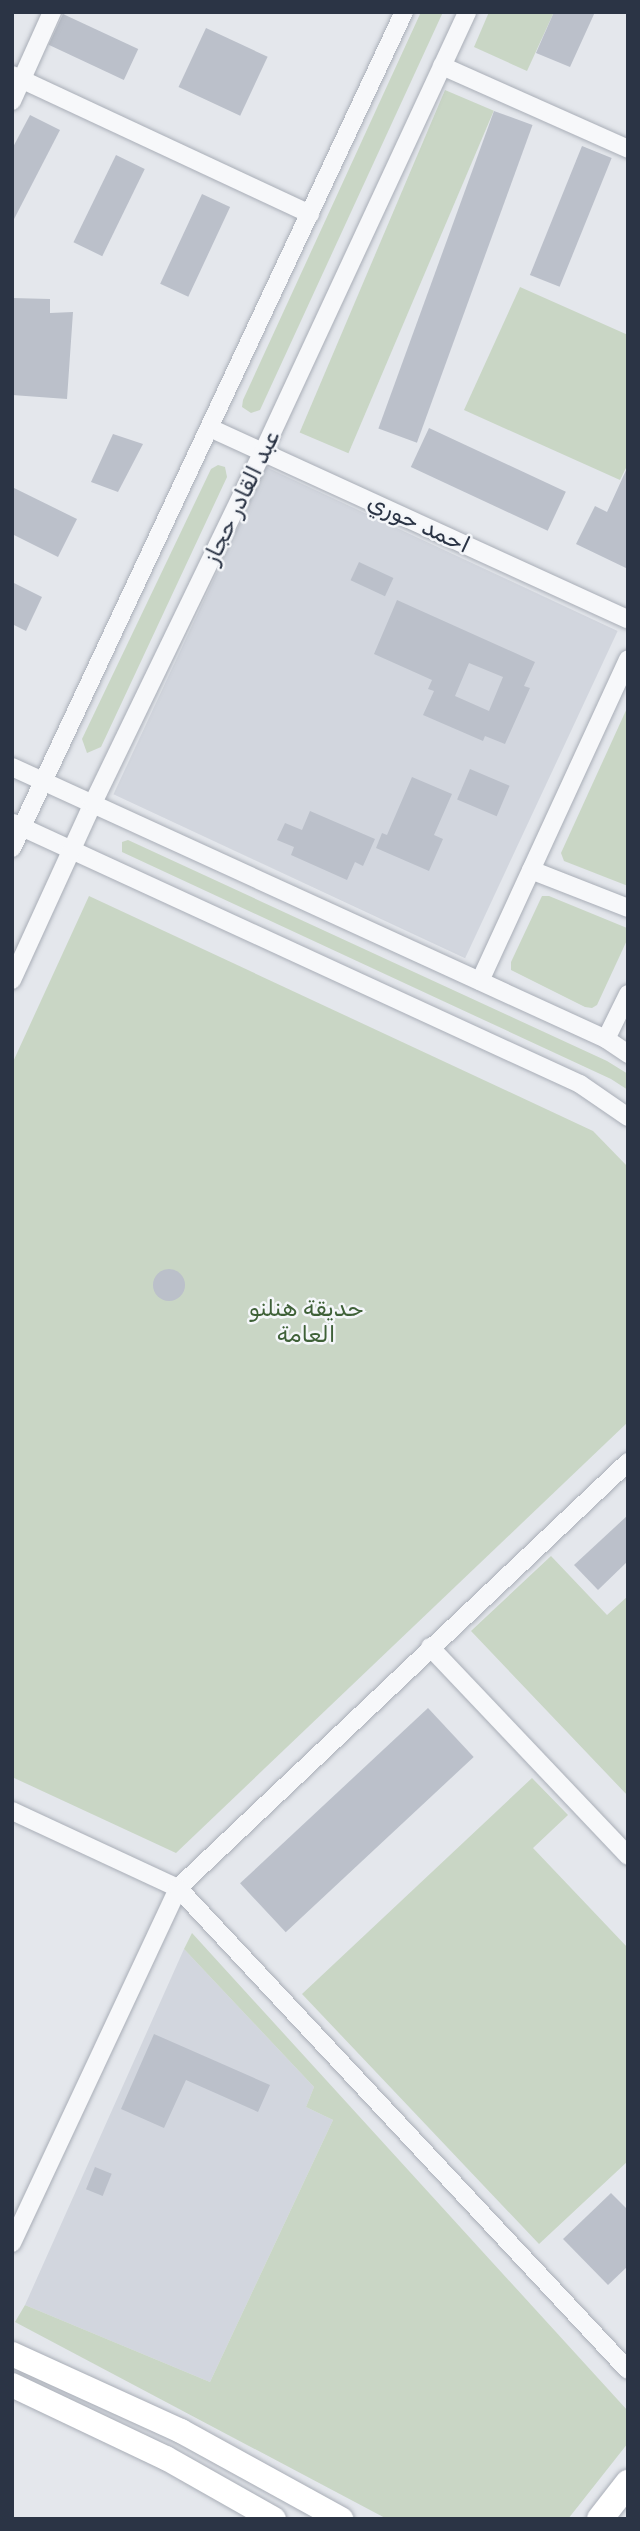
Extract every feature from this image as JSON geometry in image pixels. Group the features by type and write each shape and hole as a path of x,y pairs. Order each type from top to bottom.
{"main road":[{"path":"12,2354 181,2431 341,2519"},
{"path":"12,2385 166,2458 274,2519"},
{"path":"600,2519 628,2483"}],"street":[{"path":"12,101 17,77 52,12"},
{"path":"12,848 17,825 43,781 404,12"},
{"name":"عبد القادر حجاز","path":"12,981 93,803 263,452 467,12"},
{"path":"442,66 628,149"},
{"path":"17,77 310,214"},
{"name":"احمد حوري","path":"210,428 628,619"},
{"path":"480,981 628,659"},
{"path":"12,767 606,1039 628,1054"},
{"path":"17,825 580,1084 628,1117"},
{"path":"531,870 628,908"},
{"path":"606,1039 628,994"},
{"path":"12,2243 178,1888 628,1462"},
{"path":"430,1647 628,1856"},
{"path":"12,1811 178,1888 628,2370"}],"shaded area":[{"path":"266,467 618,631 465,958 113,794"},
{"path":"184,1949 314,2087 306,2107 333,2120 210,2382 25,2305"}],"green space":[{"path":"421,12 443,12 260,410 251,413 242,407 243,400"},
{"path":"489,12 554,12 527,71 474,47"},
{"path":"445,90 494,111 348,453 300,432"},
{"path":"520,287 628,335 628,464 620,480 464,410"},
{"path":"218,465 225,467 227,477 101,747 87,753 82,739 211,469"},
{"path":"628,706 628,886 564,861 561,853"},
{"path":"128,840 607,1061 628,1074 628,1090 611,1079 122,852 122,842"},
{"name":"حديقة هنلنو العامة","path":"89,896 593,1131 628,1167 628,1422 176,1853 12,1777 12,1064"},
{"path":"542,896 549,896 627,928 628,938 597,1005 592,1008 511,970 511,962"},
{"path":"551,1556 607,1615 628,1596 628,1796 471,1631"},
{"path":"532,1778 568,1815 533,1848 628,1948 628,2161 539,2244 302,1994"},
{"path":"192,1933 628,2411 628,2443 568,2519 387,2519 15,2322 25,2305 210,2382 333,2120 306,2107 314,2087 184,1949"}],"building":[{"path":"554,12 595,12 570,67 536,53"},
{"path":"63,14 138,49 124,80 49,45"},
{"path":"206,28 268,57 240,116 179,87"},
{"path":"494,111 533,125 417,443 378,429"},
{"path":"30,115 60,130 12,223 12,149"},
{"path":"582,146 612,158 560,287 530,275"},
{"path":"116,155 145,169 102,256 73,242"},
{"path":"202,194 230,207 188,297 160,284"},
{"path":"12,298 50,299 50,313 73,312 67,399 12,395"},
{"path":"429,428 566,492 548,531 411,467"},
{"path":"113,434 143,444 118,492 91,482"},
{"path":"628,466 628,569 576,544 595,506 607,512"},
{"path":"12,487 77,519 58,557 12,534"},
{"path":"359,562 393,578 385,596 351,580"},
{"path":"12,582 42,597 26,631 12,624"},
{"path":"397,600 535,662 524,686 530,688 505,744 485,736 483,741 423,715 434,691 428,689 432,680 374,654","holes":["469,663 503,677 489,711 455,696"]},
{"path":"470,769 510,786 497,816 457,799"},
{"path":"412,777 452,794 434,835 443,839 429,871 376,848 382,833 387,835"},
{"path":"310,811 375,839 363,866 355,862 347,880 291,855 294,847 277,840 285,823 302,830"},
{"path":"169,1269 180,1274 185,1285 180,1296 169,1301 158,1296 153,1285 158,1274"},
{"path":"628,1515 628,1561 598,1590 574,1565"},
{"path":"428,1708 474,1757 286,1932 240,1883"},
{"path":"154,2034 270,2085 258,2112 186,2080 164,2128 121,2109"},
{"path":"95,2167 112,2174 103,2196 86,2189"},
{"path":"611,2193 628,2210 628,2266 608,2285 563,2239"}]}
